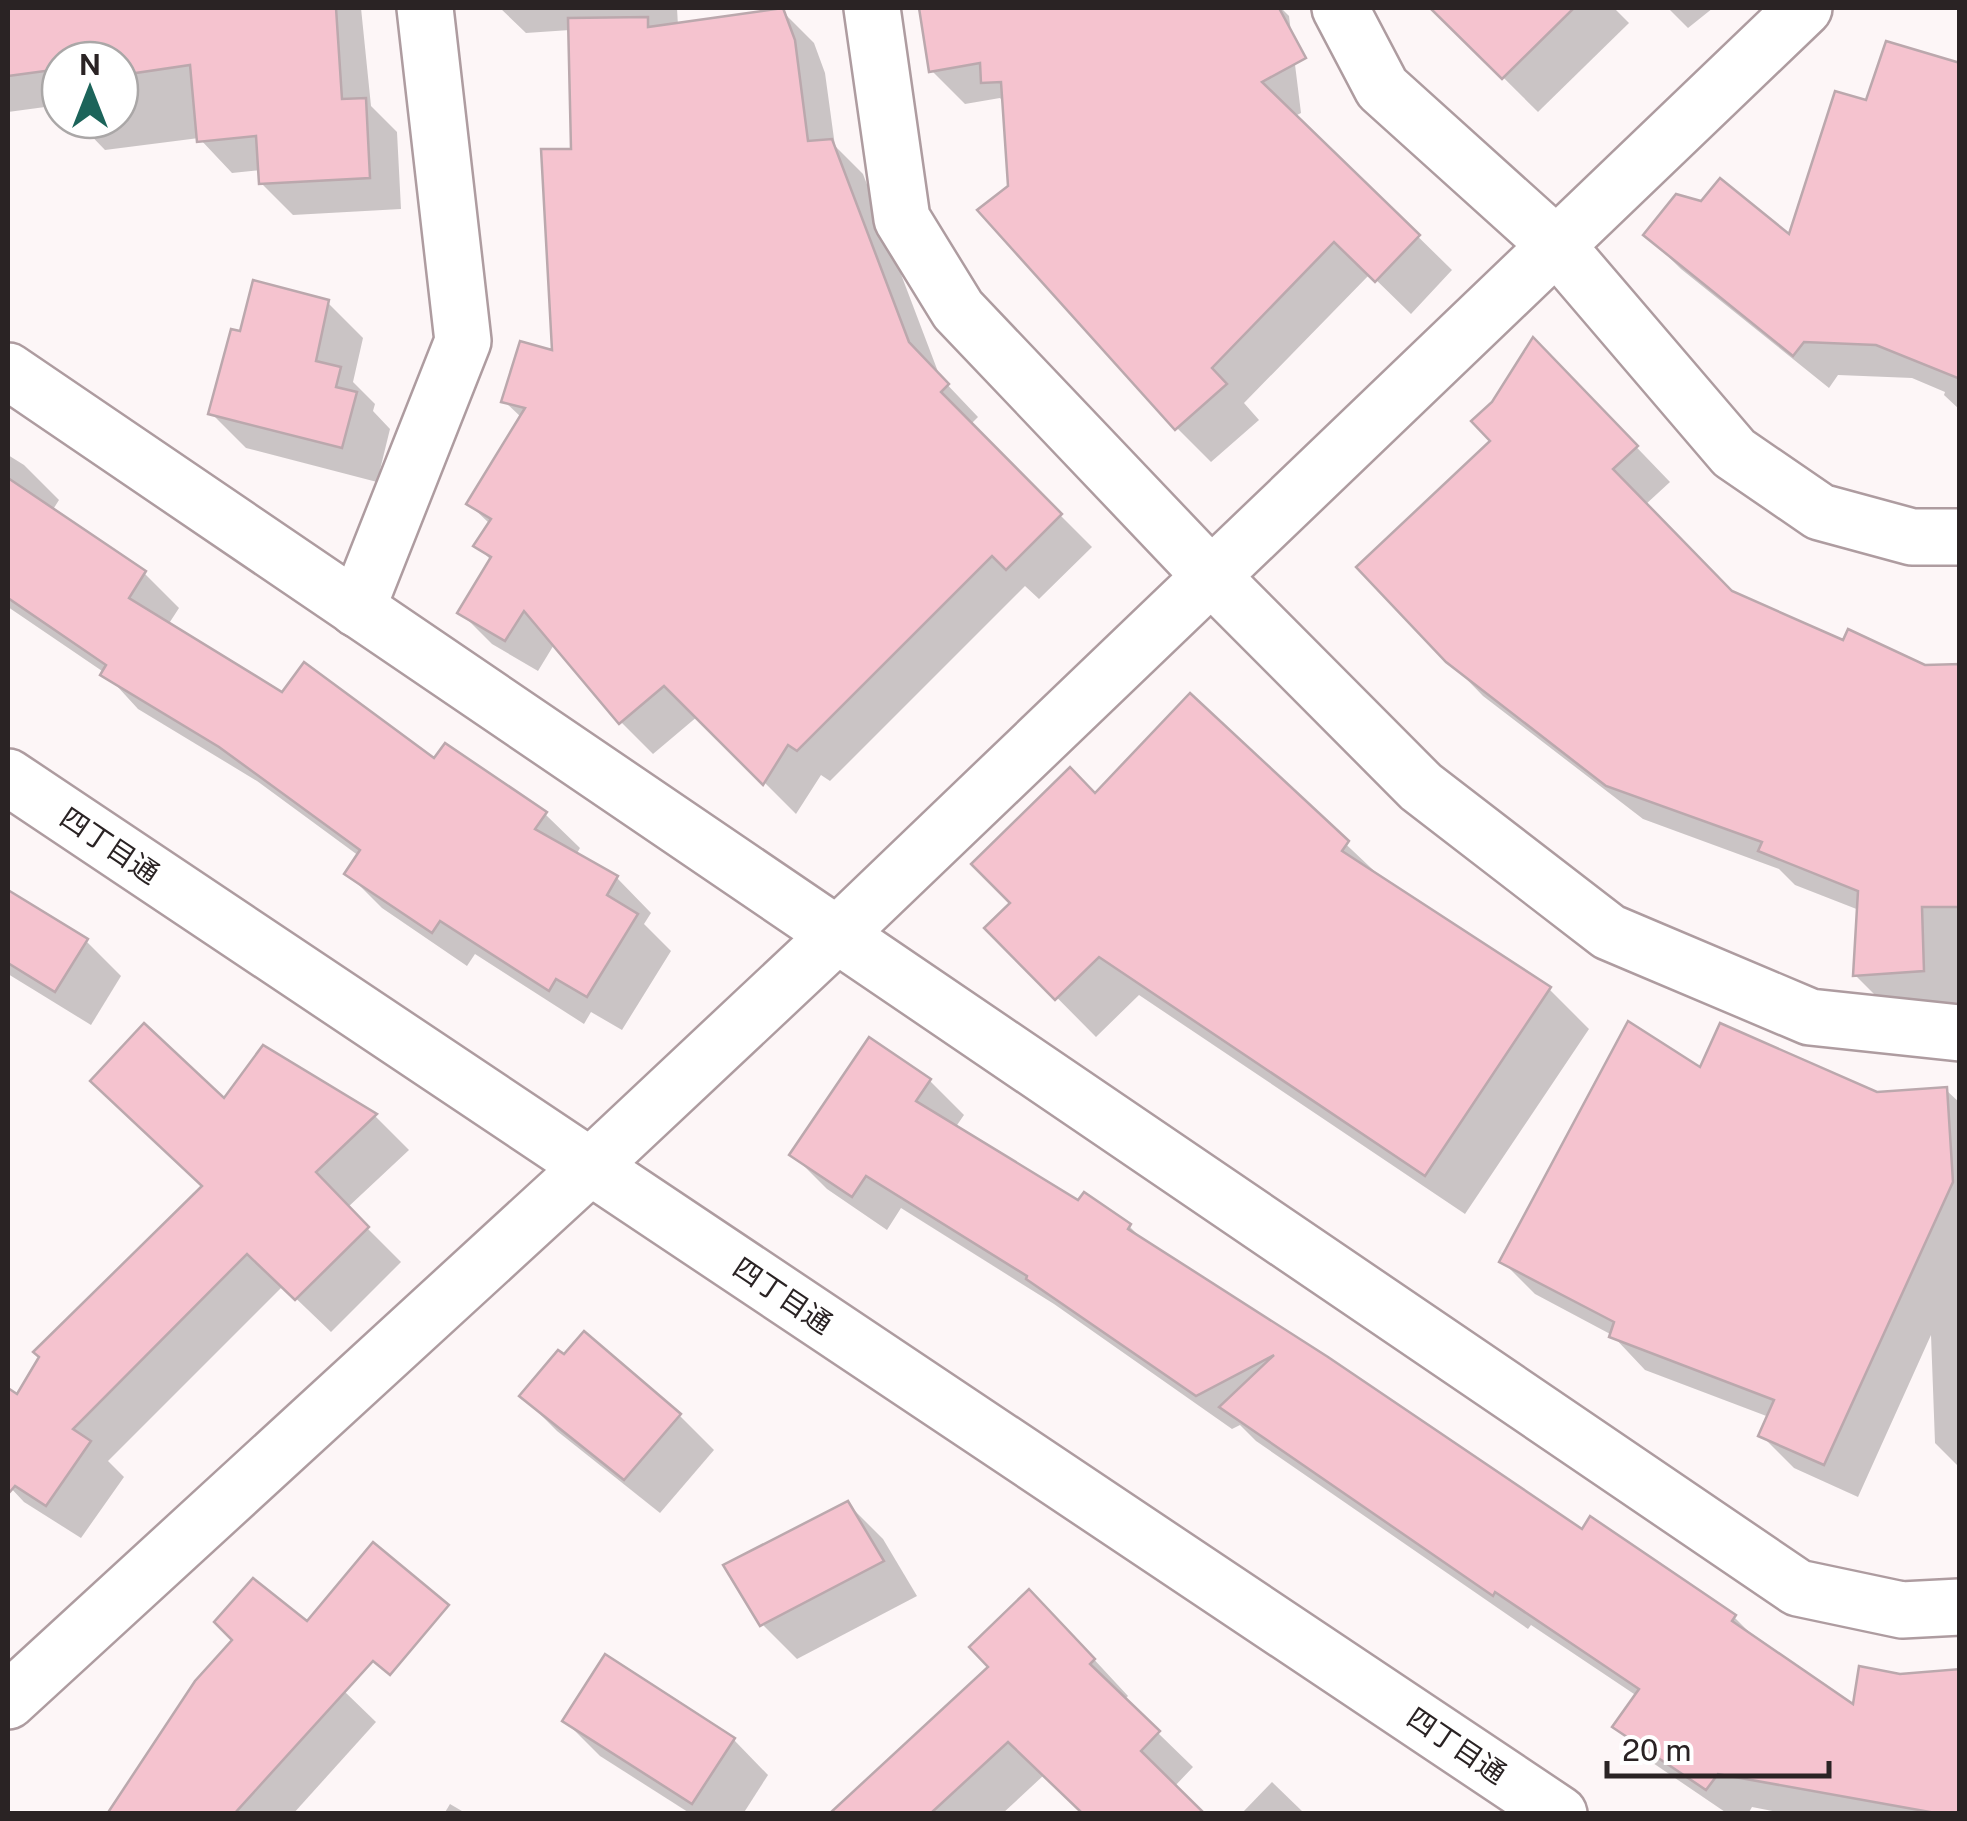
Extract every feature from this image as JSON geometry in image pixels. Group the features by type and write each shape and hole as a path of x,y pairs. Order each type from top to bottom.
{"street":[{"path":"356,609 464,341 425,8"},
{"path":"872,8 902,219 958,310 1211,576 1421,787 1608,932 1810,1017 1960,1033"},
{"path":"1340,8 1382,88 1556,244 1734,454 1820,512 1912,538 1960,537"},
{"path":"8,1702 837,935 1804,8"},
{"path":"8,371 1798,1588 1902,1610 1960,1607"},
{"name":"四丁目通","path":"8,776 1559,1814"}],"building":[{"path":"8,8 336,8 342,99 366,98 370,178 259,184 256,136 197,142 190,65 140,72 140,40 40,40 40,72 8,76"},
{"path":"783,8 795,40 808,141 832,139 909,342 949,384 941,392 1062,514 1006,570 992,556 797,751 788,745 763,785 664,686 619,724 524,611 505,641 457,613 491,557 473,546 491,519 466,504 525,408 501,402 520,341 552,350 541,149 571,149 568,18 648,17 648,27"},
{"path":"919,8 1279,8 1306,58 1262,82 1420,235 1375,282 1334,242 1212,368 1227,384 1175,430 977,210 1008,186 1001,82 981,83 980,63 929,72"},
{"path":"1430,8 1574,8 1502,79"},
{"path":"1886,41 1960,63 1960,379 1876,345 1804,342 1793,356 1643,235 1676,194 1701,201 1720,178 1789,234 1835,91 1866,100"},
{"path":"253,280 329,300 316,361 341,367 336,387 357,392 342,448 208,414 231,329 240,331"},
{"path":"1533,337 1638,446 1613,469 1732,591 1843,640 1848,629 1925,665 1960,664 1960,907 1922,907 1924,971 1853,976 1858,891 1758,851 1762,842 1606,786 1446,662 1356,567 1490,441 1471,421 1492,402"},
{"path":"8,478 146,571 129,598 282,692 304,662 434,758 445,743 547,812 535,829 618,876 607,895 638,914 587,997 556,979 549,991 440,921 432,933 344,874 360,850 219,747 100,675 106,665 8,598"},
{"path":"1190,693 1349,841 1342,851 1551,987 1425,1176 1099,957 1055,1000 984,928 1010,903 971,864 1070,767 1095,793"},
{"path":"8,890 88,939 55,992 8,963"},
{"path":"1628,1021 1700,1067 1720,1023 1877,1092 1947,1087 1953,1182 1824,1465 1758,1436 1774,1400 1609,1337 1614,1322 1499,1262"},
{"path":"144,1023 224,1098 263,1045 377,1114 316,1172 369,1227 295,1300 247,1254 73,1429 91,1441 46,1506 15,1486 8,1494 8,1388 17,1394 39,1357 33,1352 202,1186 90,1081"},
{"path":"869,1037 931,1079 916,1101 1078,1200 1084,1192 1131,1224 1128,1229 1328,1357 1582,1529 1590,1516 1736,1615 1732,1621 1853,1704 1859,1666 1900,1674 1960,1669 1960,1814 1941,1814 1718,1774 1706,1790 1612,1727 1639,1689 1495,1592 1493,1596 1219,1407 1274,1355 1196,1396 1026,1279 1027,1276 866,1176 852,1197 789,1155"},
{"path":"584,1331 681,1414 624,1480 519,1396 558,1350 564,1354"},
{"path":"848,1501 884,1561 760,1626 723,1565"},
{"path":"373,1542 449,1605 390,1675 373,1661 234,1814 107,1814 195,1681 232,1640 214,1622 253,1578 307,1621"},
{"path":"1029,1589 1095,1659 1090,1664 1160,1731 1141,1751 1205,1814 1083,1814 1008,1742 930,1814 829,1814 988,1667 969,1647"},
{"path":"605,1654 735,1738 692,1804 562,1721"}]}
